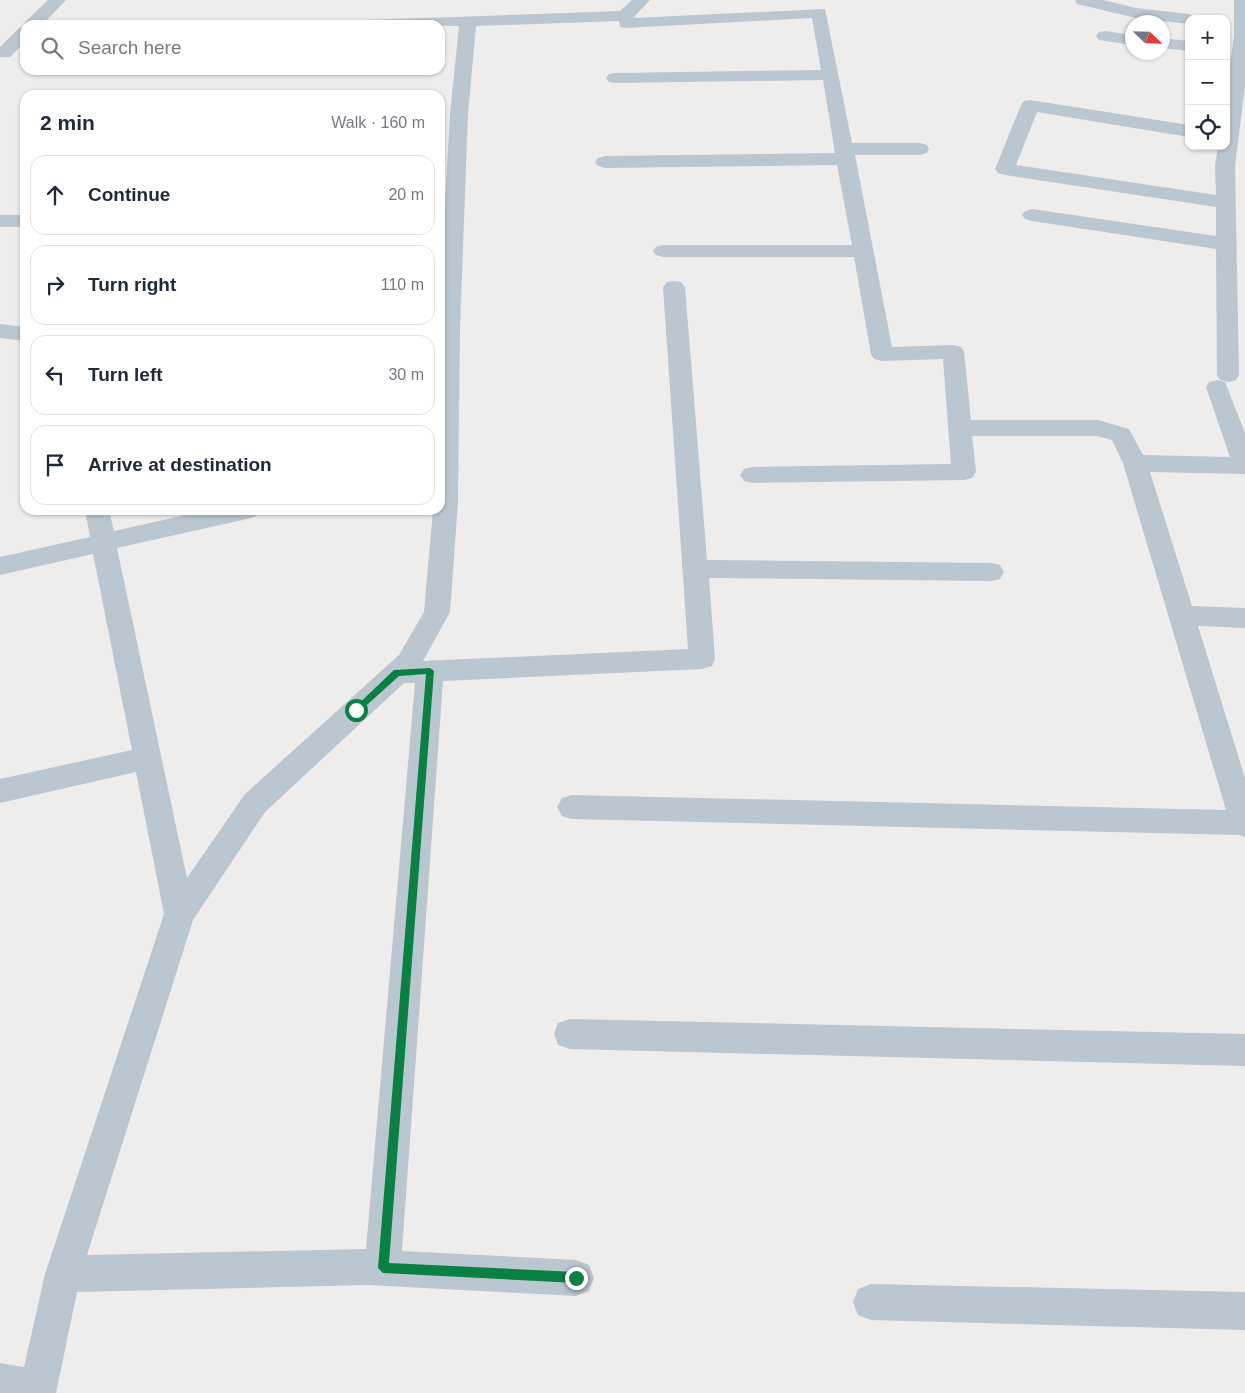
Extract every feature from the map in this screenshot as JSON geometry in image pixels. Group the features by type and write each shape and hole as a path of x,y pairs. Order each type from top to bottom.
{"street":[{"path":"37,20 58,0"},
{"path":"445,22 625,16 642,0"},
{"path":"1083,0 1136,13 1185,19"},
{"path":"1230,105 1234,25 1242,0"},
{"path":"626,23 773,8 818,13 846,154 882,354 953,352 964,472 752,475"},
{"path":"445,290 449,122 468,21"},
{"path":"1105,36 1125,39"},
{"path":"4,53 20,37"},
{"path":"1170,44 1185,46"},
{"path":"615,78 831,75"},
{"path":"1185,130 1030,105 1005,169 1225,202"},
{"path":"605,162 846,154 920,149"},
{"path":"1135,463 1245,466 1222,381 1227,150"},
{"path":"1032,214 1226,244"},
{"path":"0,221 20,221"},
{"path":"664,251 863,251"},
{"path":"397,672 702,659 674,287"},
{"path":"0,331 20,333"},
{"path":"572,808 1245,823 1135,463 1122,435 1098,428 960,428"},
{"path":"445,490 445,514"},
{"path":"98,515 179,914"},
{"path":"0,566 225,515"},
{"path":"0,1382 38,1391 63,1274 179,914 255,803 409,662 437,612 445,515"},
{"path":"695,569 991,572"},
{"path":"1181,616 1245,618"},
{"path":"383,1268 430,671"},
{"path":"0,791 147,758"},
{"path":"570,1034 1245,1050"},
{"path":"63,1274 383,1268 576,1278"},
{"path":"870,1302 1245,1311"}],"route":[{"path":"356,710 397,672 430,671 383,1268 576,1278"}]}
